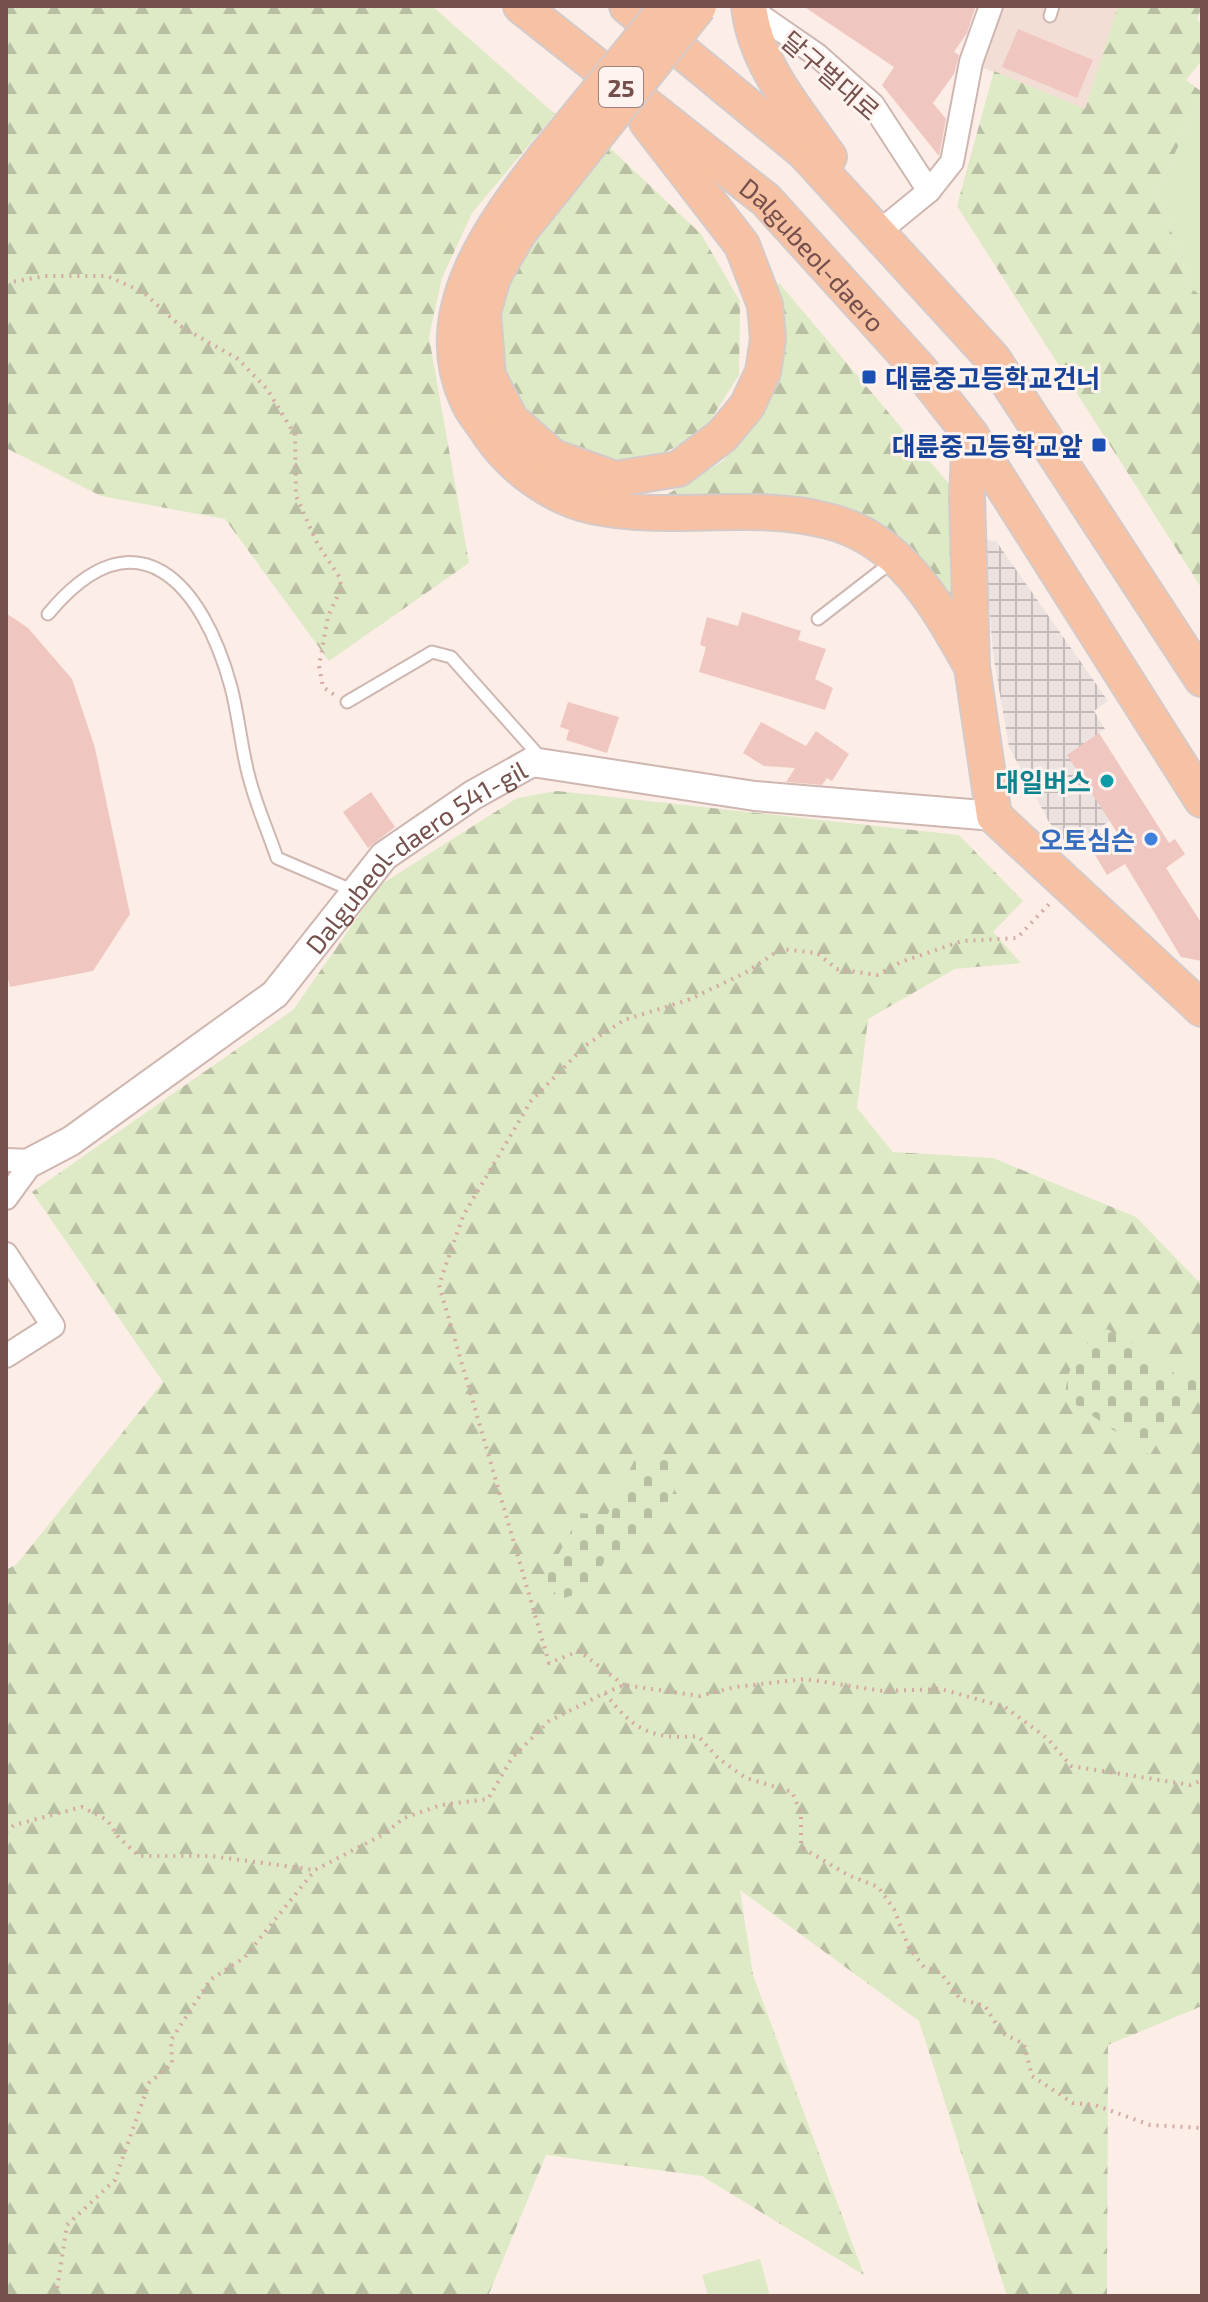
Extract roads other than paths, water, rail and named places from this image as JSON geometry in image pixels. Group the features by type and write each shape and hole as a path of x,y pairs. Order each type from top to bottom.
{"main road":[{"name":"Dalgubeol-daero","path":"521,6 766,200 919,369 970,434 1202,800"},
{"name":"25","path":"627,6 804,152 993,359 1202,679"},
{"path":"571,47 648,124 742,245 765,305 768,339 763,372 747,406 722,436 678,469 615,479 553,457 511,420 488,376 483,313 493,277 554,166 668,6"},
{"path":"699,6 554,166 491,228 462,292 455,353 467,399 504,454 548,489 590,506 632,512 764,513 829,521 882,545 933,598 972,667"},
{"path":"749,7 756,38 773,76 871,222"},
{"path":"970,434 967,496 972,667 994,816 1202,1009"}],"street":[{"path":"871,222 929,191 952,162 971,62 991,6"},
{"name":"달구벌대로","path":"749,7 817,55 873,105 929,191"},
{"name":"Dalgubeol-daero 541-gil","path":"20,1161 96,1123 275,994 384,856 444,814 532,762 755,796 994,816"},
{"path":"6,1198 20,1161"},
{"path":"6,1254 53,1326 6,1356"}],"lane":[{"path":"818,619 896,558"},
{"path":"48,614 66,593 95,569 111,565 126,562 156,565 179,583 206,621 231,687 249,778 277,858 355,891"},
{"path":"347,702 432,652 451,657 546,764"}],"place":[{"name":"대륜중고등학교건너","path":"869,377"},
{"name":"대륜중고등학교앞","path":"1099,445"},
{"name":"대일버스","path":"1107,781"},
{"name":"오토심슨","path":"1151,839"}]}
